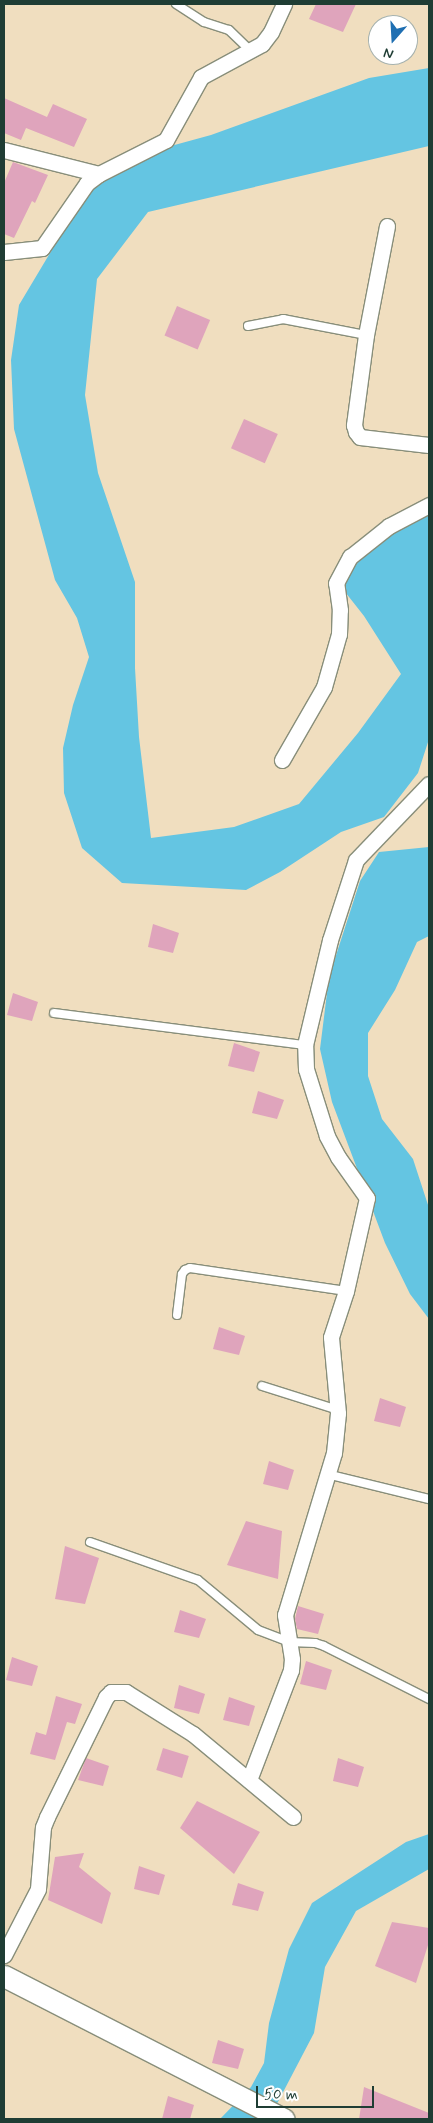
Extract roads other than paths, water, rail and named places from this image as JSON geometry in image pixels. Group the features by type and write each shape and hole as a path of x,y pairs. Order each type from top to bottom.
{"street":[{"path":"4,252 42,248 83,188 99,174 166,140 201,77 267,39 284,4"},
{"path":"4,150 99,174"},
{"path":"387,226 366,335 354,425 360,437 429,445"},
{"path":"282,760 324,687 339,634 340,610 336,584 348,561 354,553 389,526 429,505"},
{"path":"249,1780 291,1670 292,1659 285,1615 327,1474 337,1433 338,1410 331,1337 346,1291 367,1197 338,1157 327,1136 306,1069 305,1045 330,940 356,860 429,784"},
{"path":"4,1955 38,1889 43,1827 47,1817 106,1697 111,1692 126,1692 193,1734 293,1817"},
{"path":"4,1976 284,2119"}],"lane":[{"path":"176,4 204,22 229,30 250,50"},
{"path":"248,326 283,319 366,335"},
{"path":"54,1013 305,1045"},
{"path":"177,1315 182,1274 184,1270 190,1268 346,1291"},
{"path":"262,1386 338,1410"},
{"path":"327,1474 429,1499"},
{"path":"90,1542 198,1580 258,1630 289,1642 315,1643 324,1646 429,1698"}],"water":[{"path":"429,68 429,146 148,212 97,279 85,395 98,473 135,582 135,668 139,737 151,838 234,827 299,804 358,733 401,674 364,616 338,583 393,526 429,507 429,739 418,773 384,817 341,832 280,872 246,890 122,883 82,848 64,793 63,748 73,705 89,657 77,618 55,580 14,429 11,360 19,305 56,243 82,191 138,155 211,135 369,78"},
{"path":"429,847 429,936 417,942 395,990 368,1033 368,1076 382,1119 413,1159 429,1208 429,1319 410,1294 385,1243 332,1102 320,1049 329,977 360,881 379,852"},
{"path":"429,1834 429,1869 356,1911 325,1967 314,2033 269,2119 220,2119 251,2087 264,2063 269,2023 289,1949 312,1903 406,1842"}]}
